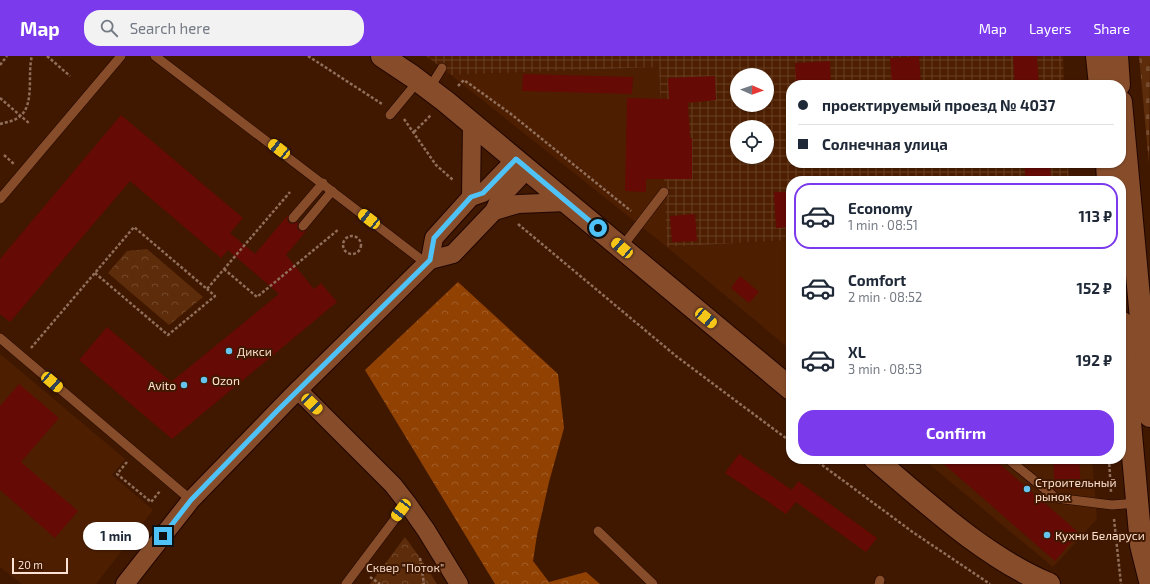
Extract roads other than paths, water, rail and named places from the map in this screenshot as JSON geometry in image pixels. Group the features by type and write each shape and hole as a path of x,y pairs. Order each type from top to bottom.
{"main road":[{"path":"382,56 424,84 786,384"},
{"path":"1097,56 1099,80"},
{"path":"1117,56 1119,80"},
{"path":"1126,168 1137,322 1150,416"},
{"path":"1126,399 1137,322"},
{"path":"1126,414 1141,545 1150,581"},
{"path":"881,464 932,507 1004,561 1036,579 1049,584"}],"street":[{"path":"471,197 472,123"},
{"path":"429,262 434,238 471,197 483,193 522,164"},
{"path":"125,584 191,500 298,390 429,262 453,254 494,211 500,198 522,164"},
{"path":"494,211 518,204 567,202"},
{"path":"298,390 393,485 426,530 459,584"}],"lane":[{"path":"0,199 121,56"},
{"path":"155,56 332,191 429,262"},
{"path":"390,115 442,68"},
{"path":"293,218 323,183"},
{"path":"303,226 332,191"},
{"path":"622,248 664,192"},
{"path":"0,338 191,500"},
{"path":"1014,464 1056,498 1112,505 1137,503"},
{"path":"346,584 407,503"},
{"path":"598,531 653,584"}],"place":[{"name":"Дикси","path":"229,351"},
{"name":"Ozon","path":"204,380"},
{"name":"Avito","path":"184,385"},
{"name":"Строительный рынок","path":"1027,489"},
{"name":"Кухни Беларуси","path":"1047,535"}],"park label":[{"name":"Сквер \"Поток\"","path":"405,567"}]}
